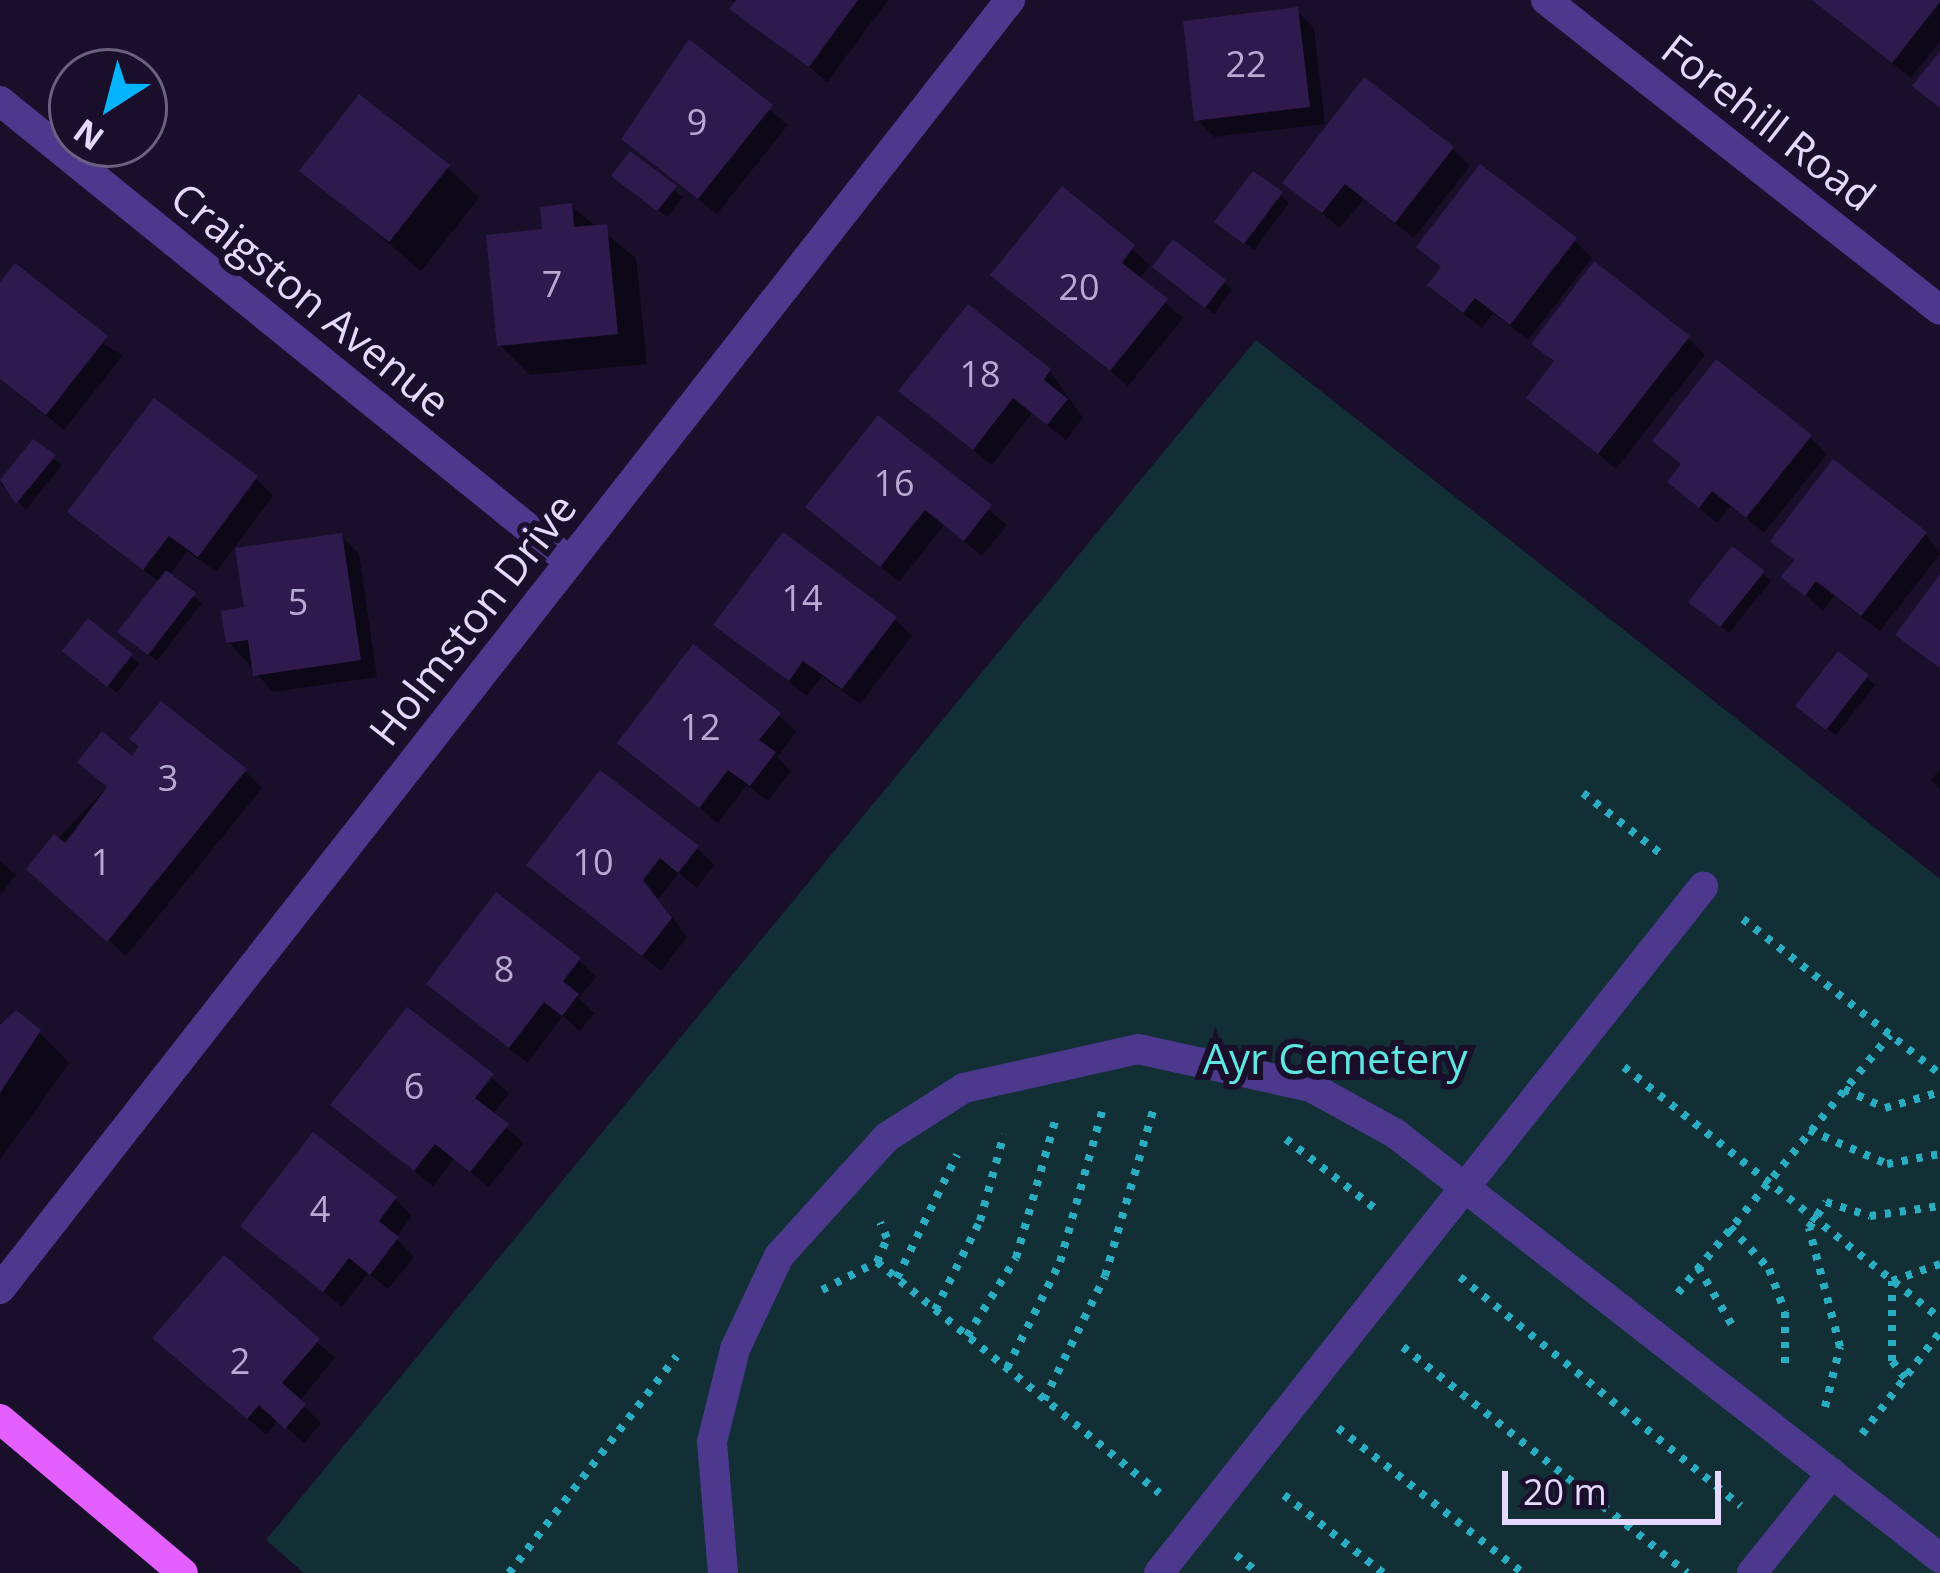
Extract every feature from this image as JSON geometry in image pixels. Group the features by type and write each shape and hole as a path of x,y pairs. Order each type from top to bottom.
{"main road":[{"path":"0,1419 184,1573"}],"street":[{"name":"Holmston Drive","path":"0,1289 1010,0"},
{"name":"Forehill Road","path":"1546,0 1940,310"},
{"name":"Craigston Avenue","path":"0,101 570,562"},
{"path":"1159,1573 1703,887"},
{"path":"723,1573 712,1442 749,1312 779,1256 886,1137 964,1088 1058,1062 1155,1052 1311,1087 1465,1189 1832,1473 1935,1559"},
{"path":"1752,1573 1832,1473"}],"path":[{"path":"1583,793 1940,1074"},
{"path":"1647,1331 1766,1180 1890,1035"},
{"path":"1585,1036 1940,1318"},
{"path":"1044,1400 1118,1235 1157,1094 1155,1052"},
{"path":"1007,1368 1060,1262 1099,1143 1102,1054"},
{"path":"967,1336 1016,1258 1051,1156 1058,1062"},
{"path":"935,1310 1002,1155 1009,1074"},
{"path":"897,1278 959,1152 964,1088"},
{"path":"1844,1089 1885,1108 1940,1092"},
{"path":"1274,1130 1780,1538"},
{"path":"1809,1130 1887,1164 1940,1154"},
{"path":"1798,1449 1834,1395 1840,1348 1815,1218 1826,1202 1870,1216 1940,1206"},
{"path":"1730,1227 1759,1252 1785,1312 1786,1365 1761,1418"},
{"path":"779,1256 824,1292 878,1262 1258,1573"},
{"path":"1892,1280 1940,1264"},
{"path":"1892,1280 1892,1361 1905,1378"},
{"path":"509,1573 718,1303 749,1312"},
{"path":"1364,1316 1687,1573"},
{"path":"1832,1473 1940,1332"},
{"path":"1299,1397 1523,1573"},
{"path":"1245,1465 1383,1573"}],"green space":[{"name":"Ayr Cemetery","path":"1256,340 1940,879 1940,1573 304,1573 266,1540"}],"building":[{"path":"736,0 858,0 809,67 729,9"},
{"path":"1812,0 1940,0 1940,2 1892,63"},
{"path":"1298,7 1310,107 1194,121 1183,21"},
{"path":"689,39 773,105 698,199 621,139"},
{"path":"1940,51 1940,108 1912,86"},
{"path":"1364,77 1454,147 1395,223 1345,184 1322,213 1282,183"},
{"path":"359,94 450,165 389,242 299,171"},
{"path":"630,151 677,186 657,211 611,176"},
{"path":"1480,164 1577,238 1510,325 1475,298 1463,313 1427,285 1441,267 1416,247"},
{"path":"1253,171 1283,192 1244,244 1214,222"},
{"path":"1062,186 1135,245 1122,263 1168,299 1110,371 990,275"},
{"path":"572,203 574,227 607,224 618,334 497,346 486,235 542,229 540,207"},
{"path":"1173,239 1226,280 1205,308 1152,267"},
{"path":"1594,261 1690,336 1598,454 1526,398 1554,361 1531,344"},
{"path":"15,263 108,336 46,415 0,379 0,282"},
{"path":"968,304 1051,369 1044,380 1068,399 1047,425 1013,398 973,450 898,391"},
{"path":"1716,359 1812,435 1746,518 1712,491 1699,508 1667,482 1681,464 1652,441"},
{"path":"154,398 258,476 198,557 169,536 143,570 67,512"},
{"path":"878,415 992,505 964,541 925,510 880,567 805,507"},
{"path":"33,439 56,455 16,504 0,480"},
{"path":"1833,459 1927,532 1861,616 1816,581 1805,596 1781,577 1794,560 1770,541"},
{"path":"783,532 897,617 842,689 803,661 789,681 713,625"},
{"path":"342,533 361,660 253,676 248,640 226,643 221,611 244,607 235,548"},
{"path":"1732,546 1765,571 1720,627 1688,602"},
{"path":"166,570 196,593 148,655 117,632"},
{"path":"1940,574 1940,668 1895,635"},
{"path":"88,618 133,654 107,687 62,651"},
{"path":"693,644 781,713 759,740 776,752 750,786 728,770 699,808 617,743"},
{"path":"1838,651 1869,675 1826,730 1795,706"},
{"path":"161,701 247,769 107,942 26,869 54,834 65,843 107,787 77,762 102,731 132,756 139,746 129,739"},
{"path":"600,770 699,846 678,873 660,858 643,880 672,918 642,956 526,865"},
{"path":"496,892 581,958 563,981 579,994 562,1016 544,1002 509,1048 426,984"},
{"path":"407,1007 494,1074 475,1098 509,1124 470,1172 435,1144 414,1171 330,1105"},
{"path":"16,1010 41,1030 0,1093 0,1025"},
{"path":"313,1132 397,1197 379,1221 399,1237 370,1275 349,1258 323,1292 240,1226"},
{"path":"224,1255 320,1339 282,1383 306,1404 285,1429 259,1405 247,1419 152,1338"}]}
